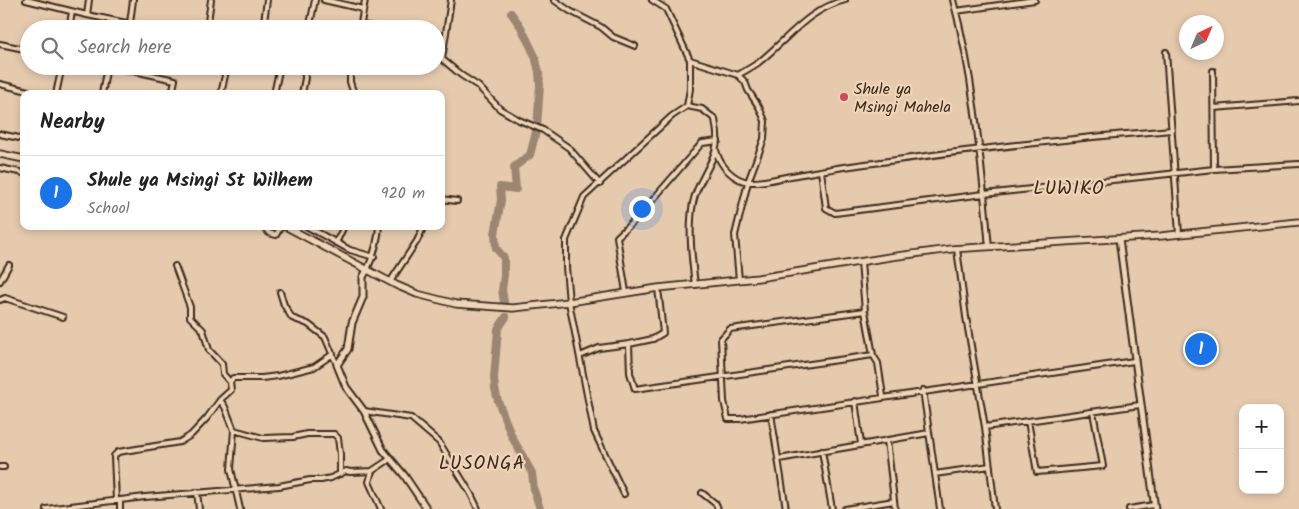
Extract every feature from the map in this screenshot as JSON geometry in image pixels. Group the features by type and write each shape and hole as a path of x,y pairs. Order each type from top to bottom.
{"main road":[{"path":"0,154 20,158"},
{"path":"292,230 390,282 417,294 456,304 513,308 569,302 658,288 740,280 957,249 1119,239 1299,222"}],"street":[{"path":"26,0 42,2 72,12 110,20"},
{"path":"86,15 90,0"},
{"path":"130,20 133,0"},
{"path":"208,20 211,0"},
{"path":"264,20 267,0"},
{"path":"311,20 315,0"},
{"path":"324,0 363,9"},
{"path":"361,20 365,0"},
{"path":"445,37 450,0"},
{"path":"554,0 570,11 601,27 613,37 635,46"},
{"path":"652,0 666,9 690,60 690,89 687,106"},
{"path":"738,75 757,64 808,18 825,6 845,0"},
{"path":"953,0 971,82 980,148 989,247"},
{"path":"956,11 1035,0"},
{"path":"71,20 72,12"},
{"path":"0,44 20,48"},
{"path":"1166,52 1178,234"},
{"path":"690,60 738,75 745,82 765,122 764,139 748,182 735,235 740,280"},
{"path":"445,62 478,86 500,109 519,120 543,130 570,148 600,184"},
{"path":"1213,71 1214,168"},
{"path":"57,90 60,75"},
{"path":"103,90 107,75"},
{"path":"151,75 175,80 173,90"},
{"path":"222,90 225,75"},
{"path":"275,90 278,75"},
{"path":"303,90 305,75"},
{"path":"350,75 353,90"},
{"path":"0,84 24,90"},
{"path":"1214,108 1299,101"},
{"path":"624,494 594,430 569,302 566,240 584,197 672,116 687,106 702,109 715,119 718,141 713,159 698,184 693,204 692,245 695,285"},
{"path":"716,150 717,158 724,169 748,182 980,148 1172,130"},
{"path":"0,134 20,138"},
{"path":"626,292 616,238 637,218 702,143 718,141"},
{"path":"821,171 826,208 835,213 1214,168 1299,164"},
{"path":"0,168 20,172"},
{"path":"445,200 457,201"},
{"path":"266,230 268,233 276,235 278,230"},
{"path":"313,230 350,250 374,256"},
{"path":"336,243 342,230"},
{"path":"337,365 348,349 352,323 363,297 363,277 374,256 379,230"},
{"path":"390,282 422,230"},
{"path":"1119,239 1154,507 1129,509"},
{"path":"957,249 966,317 985,427 994,509"},
{"path":"861,262 865,311 873,355 878,363 883,396"},
{"path":"0,281 9,265"},
{"path":"120,509 114,456 118,452 180,442 191,435 220,400 231,390 230,382 223,374 222,364 209,350 203,330 190,316 190,307 175,266"},
{"path":"580,356 599,348 653,339 663,333 658,288"},
{"path":"280,292 284,305 292,318 308,324 325,337 346,386 364,411 383,450 404,475 427,509"},
{"path":"0,300 5,298 63,317"},
{"path":"865,311 730,330 721,339 724,401 728,419 1134,361"},
{"path":"629,344 630,373 635,389 873,355"},
{"path":"230,382 233,378 262,378 314,367 333,354"},
{"path":"923,390 940,509"},
{"path":"220,400 225,407 234,430 231,469 240,509"},
{"path":"855,401 861,444"},
{"path":"985,427 1140,405"},
{"path":"364,411 411,418 439,442 478,509"},
{"path":"1028,421 1037,472 1103,466 1093,412"},
{"path":"771,414 786,509"},
{"path":"234,430 269,438 293,437 307,434 334,434 338,438 340,474"},
{"path":"779,458 929,433"},
{"path":"887,440 895,509"},
{"path":"822,451 832,509"},
{"path":"46,509 234,488 279,486 310,480 321,480 331,478 346,471 372,471 390,459"},
{"path":"935,474 990,466"},
{"path":"372,471 369,482 381,509"},
{"path":"197,492 199,509"},
{"path":"702,493 716,504 718,509"},
{"path":"846,509 894,501"}],"waterway":[{"path":"504,302 502,290 504,258 496,248 495,234 501,200 500,187 516,189 514,167 530,155 537,128 540,85 535,56 521,27 511,13"},
{"path":"506,317 498,329 494,378 495,389 512,437 532,473 534,490 540,509"}],"place":[{"name":"Shule ya Msingi Mahela","path":"844,97"},
{"name":"Shule ya Msingi St Wilhem","path":"1201,349"}],"district":[{"name":"LUWIKO","path":"1069,187"},
{"name":"LUSONGA","path":"482,462"}]}
